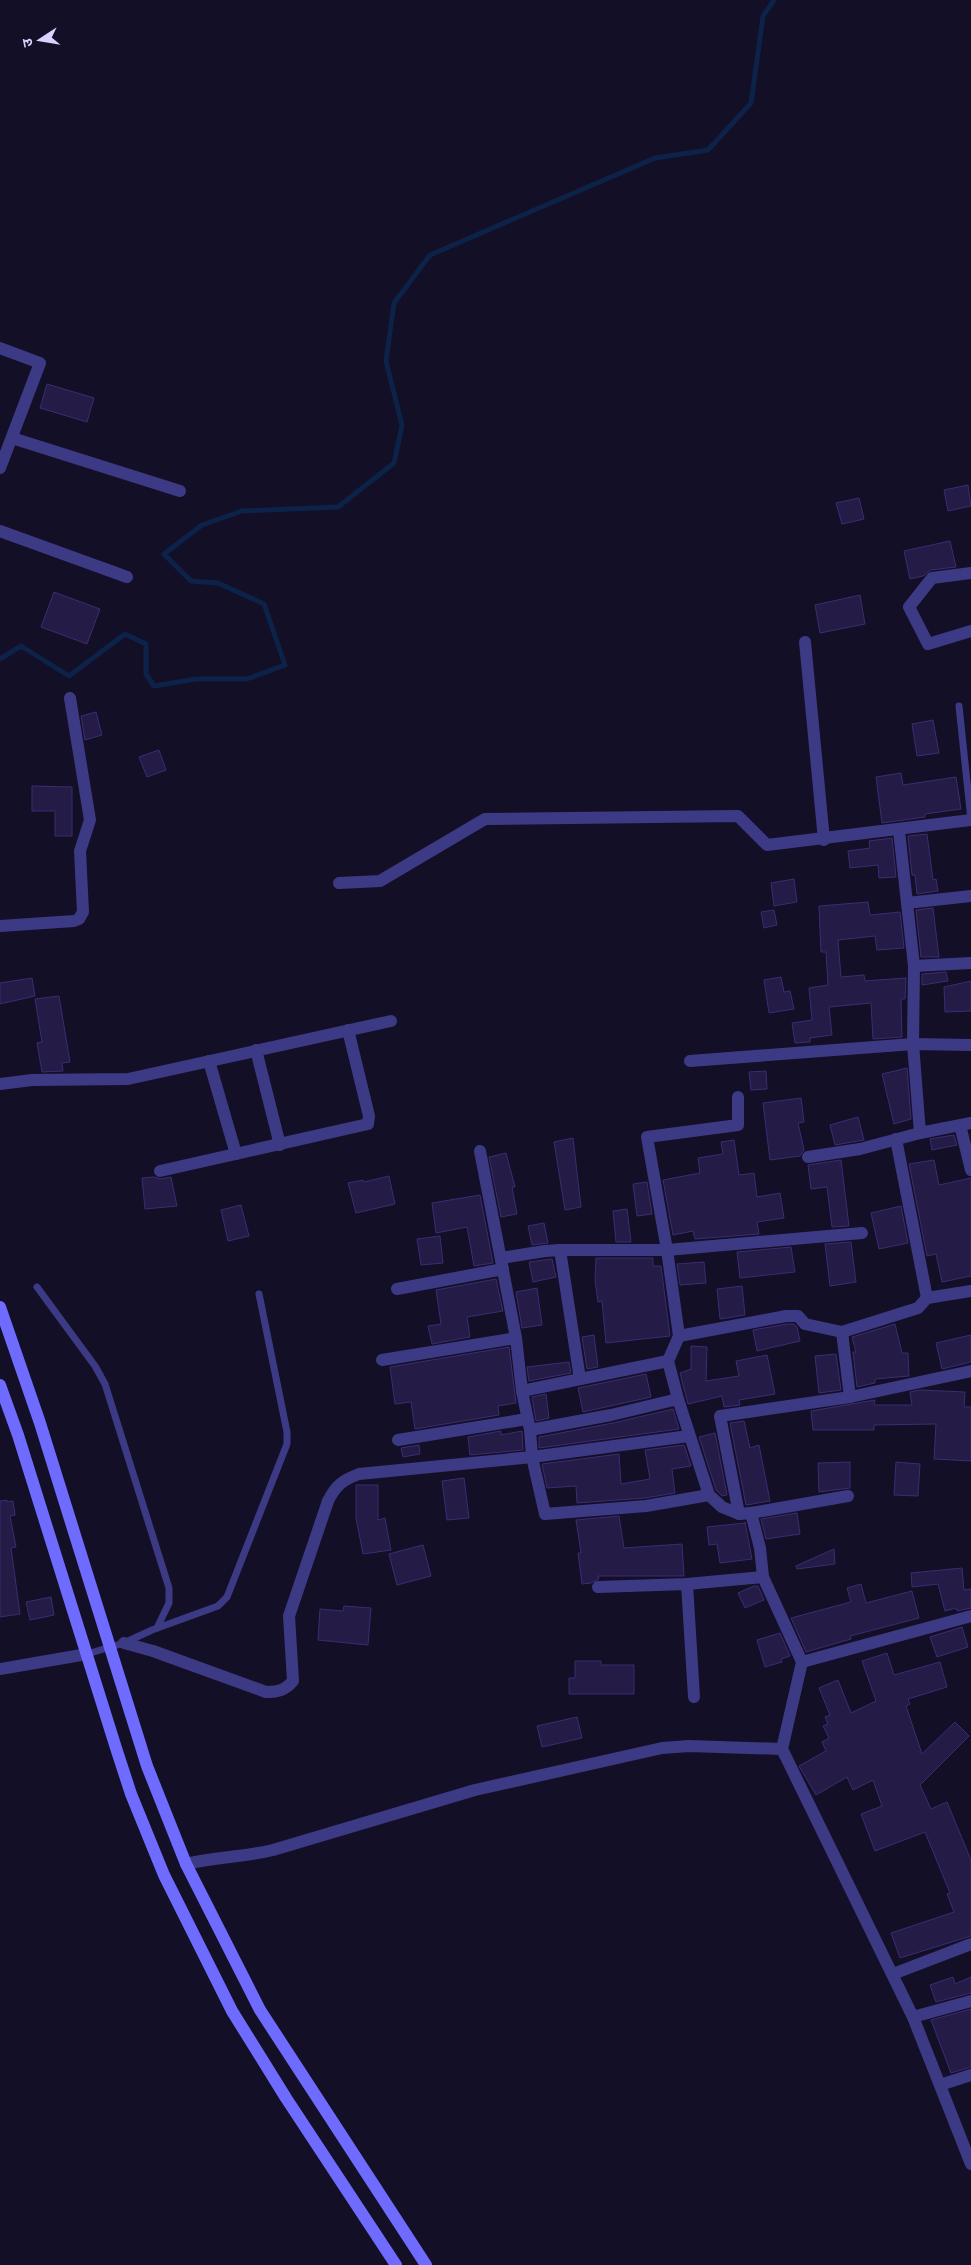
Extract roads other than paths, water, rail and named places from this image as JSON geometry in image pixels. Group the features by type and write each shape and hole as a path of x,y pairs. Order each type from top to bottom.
{"main road":[{"path":"0,1307 40,1423 147,1766 186,1864 260,2010 426,2265"},
{"path":"0,1385 18,1435 119,1757 147,1835 232,2011 286,2098 396,2265"}],"street":[{"path":"0,348 40,363 0,468"},
{"path":"12,438 180,491"},
{"path":"0,531 127,577"},
{"path":"971,573 932,578 909,607 928,644 971,630"},
{"path":"805,642 824,840"},
{"path":"0,926 74,921 79,919 83,912 80,851 90,820 70,698"},
{"path":"339,883 380,882 485,819 738,816 768,845 899,831 971,820"},
{"path":"899,831 914,966 914,1044 920,1133"},
{"path":"907,902 971,896"},
{"path":"914,966 971,963"},
{"path":"0,1084 32,1080 128,1079 391,1021"},
{"path":"160,1171 368,1124 370,1121 348,1030"},
{"path":"690,1061 914,1044 971,1045"},
{"path":"256,1050 280,1145"},
{"path":"209,1061 236,1154"},
{"path":"738,1097 738,1125 647,1137 667,1250 679,1336 668,1361 678,1399 709,1495 722,1507 745,1514 848,1496"},
{"path":"808,1157 860,1150 920,1133 966,1124 971,1170"},
{"path":"896,1140 927,1298"},
{"path":"480,1151 516,1338 532,1456 545,1514 646,1506 709,1495"},
{"path":"397,1289 545,1251 667,1250 862,1233"},
{"path":"560,1250 580,1379"},
{"path":"679,1336 786,1316 798,1316 805,1324 842,1332 918,1308 927,1298 971,1291"},
{"path":"842,1332 850,1397"},
{"path":"382,1360 516,1338"},
{"path":"522,1391 668,1361"},
{"path":"971,1371 850,1397 720,1416 745,1514 760,1548 763,1578 802,1662 782,1749 913,2017 971,2164"},
{"path":"398,1440 611,1415 678,1399"},
{"path":"124,1643 153,1650 266,1692 278,1692 287,1688 293,1681 288,1627 291,1604 328,1500 335,1487 344,1480 359,1474 532,1456 689,1436"},
{"path":"598,1587 687,1584 763,1578"},
{"path":"687,1584 694,1698"},
{"path":"802,1662 971,1616"},
{"path":"0,1668 88,1654"},
{"path":"186,1864 206,1859 246,1856 273,1850 474,1790 662,1748 689,1746 782,1749"},
{"path":"893,1974 971,1944"},
{"path":"913,2017 971,2001"},
{"path":"940,2085 971,2075"}],"lane":[{"path":"959,706 971,820"},
{"path":"37,1287 105,1384 169,1588 169,1603 157,1628"},
{"path":"88,1654 108,1646 124,1643 225,1602 287,1444 287,1432 259,1294"}],"waterway":[{"path":"0,659 21,646 69,676 125,634 146,644 146,674 154,686 196,679 247,679 285,665 264,604 218,583 191,581 164,554 202,525 242,511 338,507 394,463 402,425 386,361 394,303 430,255 655,158 708,150 751,103 763,16 774,0"}]}
